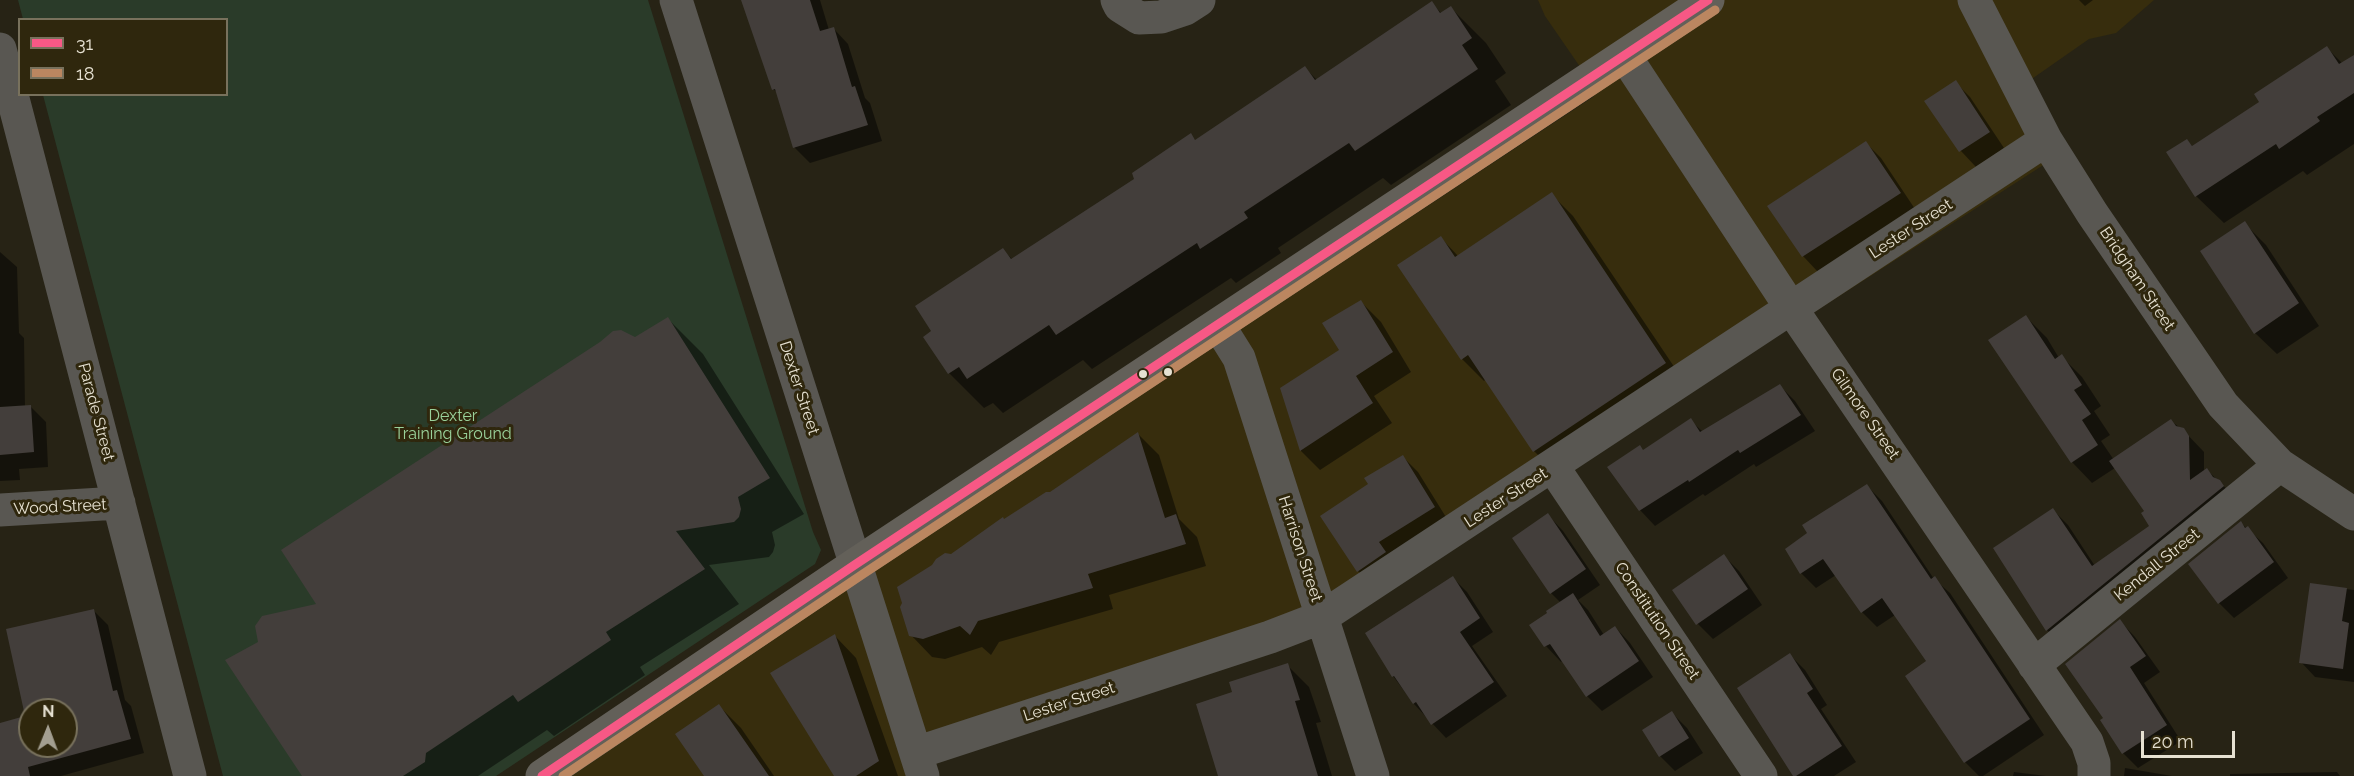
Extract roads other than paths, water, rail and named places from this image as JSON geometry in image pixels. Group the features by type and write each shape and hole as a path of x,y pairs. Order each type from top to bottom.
{"main road":[{"path":"552,773 856,564 1219,326 1708,0"}],"street":[{"name":"Dexter Street","path":"676,0 919,764"},
{"path":"1128,9 1161,17 1185,9 1199,0"},
{"name":"Bridgham Street","path":"1974,0 2046,140 2092,213 2210,388 2223,405 2280,465 2354,514"},
{"name":"Parade Street","path":"0,49 12,136 120,503 190,776"},
{"name":"Gilmore Street","path":"1625,56 1791,308 2087,742 2094,763 2094,776"},
{"name":"Lester Street","path":"919,764 1322,617 1553,467 2046,140"},
{"name":"Harrison Street","path":"1219,326 1239,358 1373,776"},
{"name":"Kendall Street","path":"2034,665 2280,465"},
{"name":"Constitution Street","path":"1553,467 1761,776"},
{"name":"Wood Street","path":"0,510 120,503"}],"park label":[{"name":"Dexter Training Ground","path":"453,425"}]}
